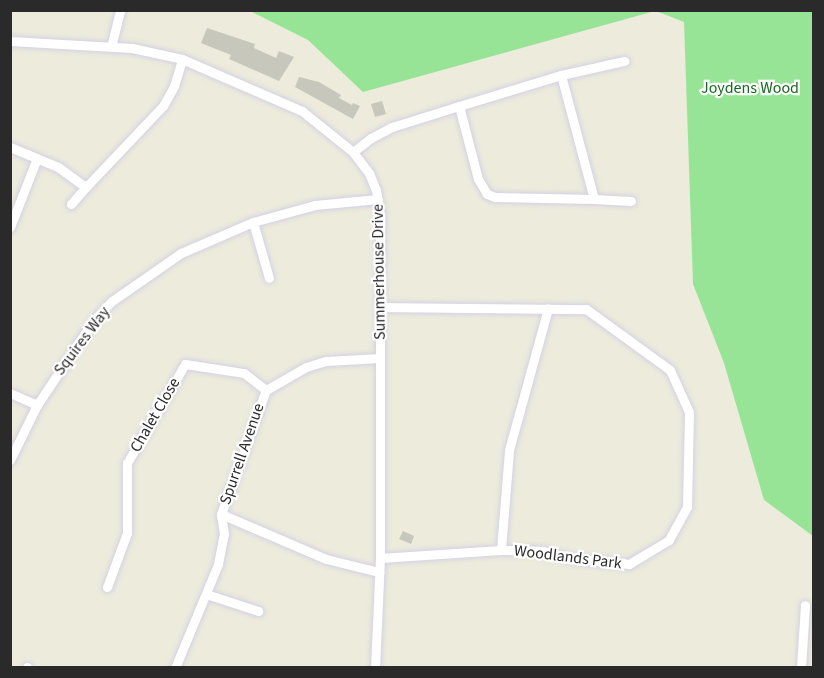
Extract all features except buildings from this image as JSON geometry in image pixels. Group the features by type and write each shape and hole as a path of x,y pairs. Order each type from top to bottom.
{"street":[{"path":"111,47 120,10"},
{"name":"Summerhouse Drive","path":"10,41 142,50 182,59 302,111 353,152 369,173 378,199 380,307 380,558 375,668"},
{"path":"71,204 164,106 174,86 182,59"},
{"path":"353,152 371,138 392,127 561,75 624,60"},
{"path":"561,75 594,199"},
{"path":"459,106 478,180 487,194 495,197 631,201"},
{"path":"10,147 58,166 86,187"},
{"path":"10,227 37,158"},
{"name":"Squires Way","path":"10,460 37,405 94,320 112,301 181,253 253,222 315,205 378,199"},
{"path":"253,222 269,278"},
{"name":"Woodlands Park","path":"380,307 586,309 670,370 689,412 687,507 669,540 629,564 575,559 543,551 501,550 380,558"},
{"name":"Woodlands Park","path":"501,550 509,450 548,308"},
{"name":"Spurrell Avenue","path":"175,668 218,564 224,534 221,514 266,390 306,367 326,361 380,358"},
{"name":"Chalet Close","path":"107,587 127,533 127,463 185,364 244,373 266,390"},
{"path":"10,393 37,405"},
{"path":"221,514 326,559 379,572"},
{"path":"206,594 258,611"},
{"path":"801,668 806,605"}],"green space":[{"path":"250,11 655,11 363,92 308,40"},
{"name":"Joydens Wood","path":"656,11 813,11 813,536 764,500 724,363 693,284 684,22"}]}
